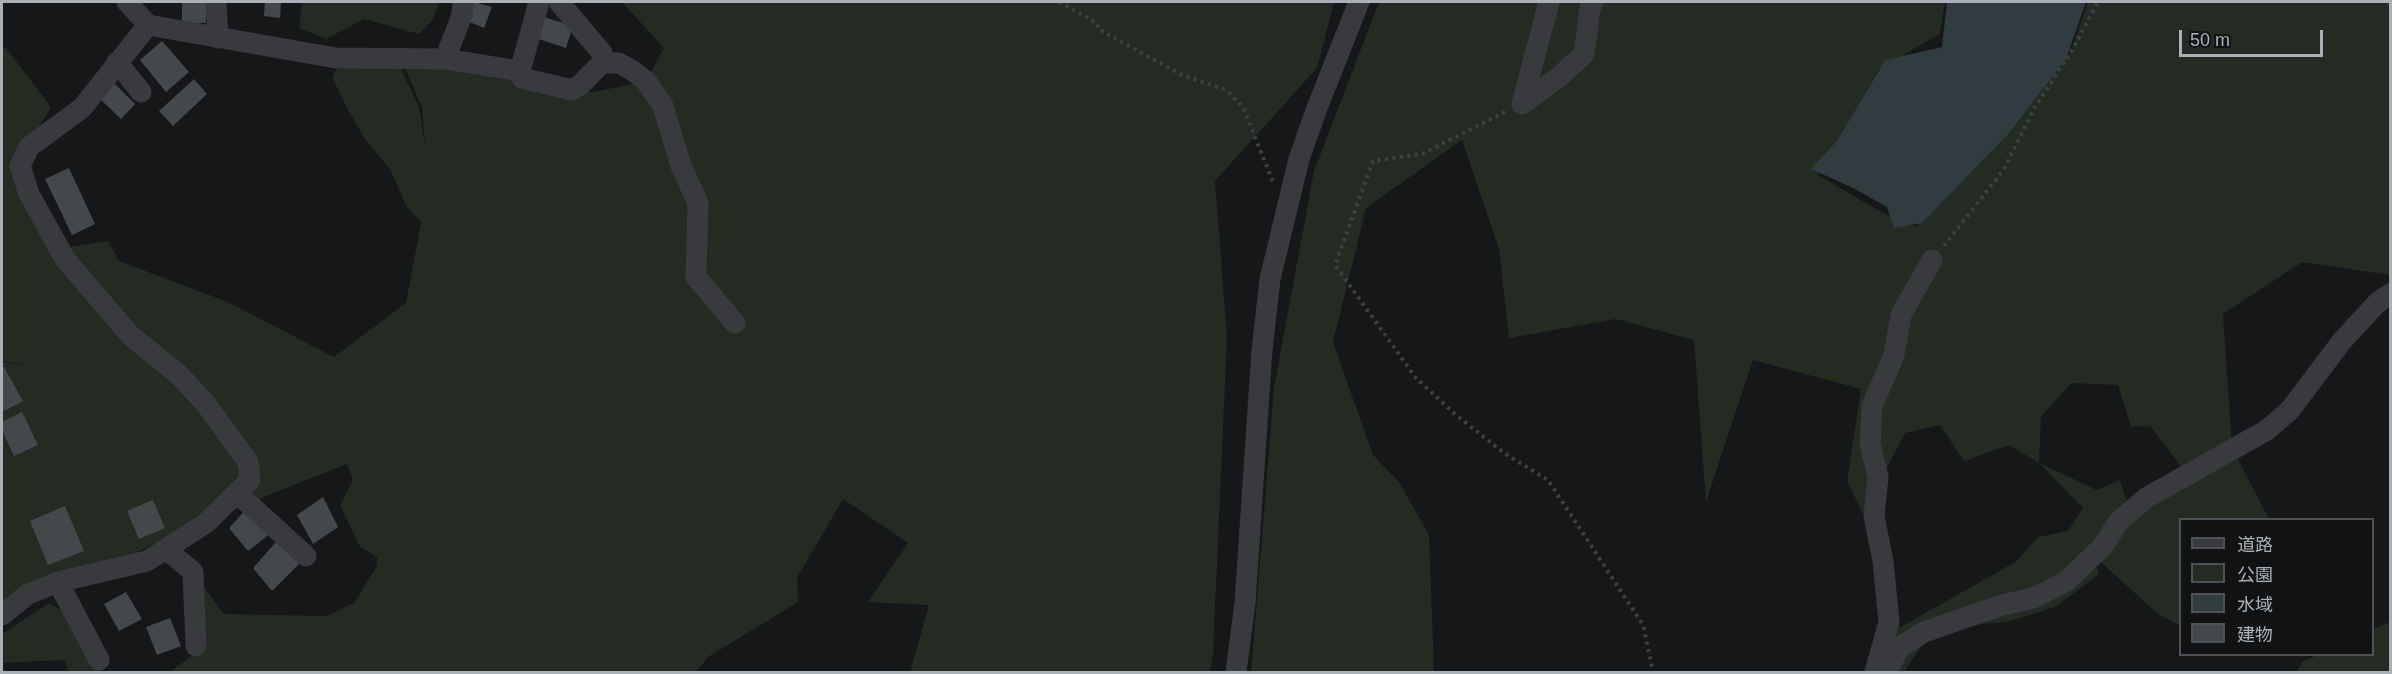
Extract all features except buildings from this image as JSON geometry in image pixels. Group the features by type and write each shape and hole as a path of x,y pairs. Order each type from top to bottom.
{"street":[{"path":"127,2 148,25 218,38 336,58 446,59 520,71"},
{"path":"216,2 218,38"},
{"path":"446,59 462,15 463,2"},
{"path":"539,2 520,71 522,78 572,90 580,86 602,63 602,53 559,2"},
{"path":"1236,672 1245,603 1262,350 1270,279 1299,159 1359,2"},
{"path":"1522,104 1549,2"},
{"path":"1522,104 1559,77 1584,54 1590,8 1593,2"},
{"path":"2,615 28,594 58,582 147,561 206,523 250,480 248,462 206,404 179,375 130,335 65,259 29,194 20,166 29,147 82,108 148,25"},
{"path":"117,62 141,92"},
{"path":"602,63 619,63 633,71 646,81 663,106 681,166 698,203 696,277 735,323"},
{"path":"1875,672 1889,622 1883,561 1874,516 1878,477 1870,444 1872,406 1894,356 1901,315 1932,260"},
{"path":"1886,672 1900,647 1924,632 1999,606 2036,597 2067,581 2103,546 2119,521 2146,498 2267,429 2290,410 2342,340 2377,303 2391,294"},
{"path":"237,493 306,556"},
{"path":"166,549 193,572 196,645"},
{"path":"58,582 99,660"}],"path":[{"path":"1059,2 1097,23 1098,29 1180,74 1226,90 1243,107 1285,213"},
{"path":"1932,260 2004,169 2035,107 2071,52 2098,2"},
{"path":"1522,104 1422,154 1372,161 1335,265 1416,378 1455,414 1496,446 1548,480 1643,625 1653,672"}],"green space":[{"path":"302,2 440,2 432,20 419,34 364,19 326,39 299,28"},
{"path":"622,2 1334,2 1317,68 1215,181 1227,338 1213,653 1210,672 910,672 929,605 868,602 908,543 843,499 797,578 798,602 708,657 696,672 170,672 194,654 204,587 224,614 327,616 354,603 377,566 377,557 360,547 340,505 353,480 347,464 183,529 97,573 2,615 2,362 32,367 2,361 2,48 6,48 51,107 17,165 69,247 108,241 119,261 228,302 334,357 406,303 421,222 406,206 390,169 365,139 348,110 332,77 336,69 399,65 419,107 425,146 422,108 404,65 445,59 522,78 506,91 535,72 565,91 594,92 646,81 664,48"},
{"path":"1379,2 1945,2 1940,34 1879,69 1818,175 1890,217 1916,227 2071,52 2088,2 2390,2 2390,275 2302,262 2223,314 2232,448 2268,518 2179,518 2179,625 2157,613 2094,556 2099,574 2055,607 2007,622 1970,625 1924,643 1905,672 1875,672 1885,636 2017,561 2038,537 2068,531 2083,508 2039,463 2009,445 1964,461 1940,425 1905,433 1863,514 1847,481 1861,389 1753,360 1706,502 1694,340 1616,319 1509,338 1499,249 1462,140 1366,208 1333,342 1373,455 1399,482 1429,535 1434,672 1251,672 1274,388 1314,171","holes":["2071,383 2118,385 2131,427 2150,426 2187,474 2128,508 2120,480 2097,490 2039,463 2041,417"]},
{"path":"49,603 85,624 96,647 101,672 68,672 65,660 2,663 2,634"},
{"path":"2390,622 2390,672 2297,672 2302,662 2315,656 2374,656 2374,629"}],"water":[{"path":"1947,2 2086,2 2066,59 2009,133 1922,223 1894,228 1887,207 1811,169 1837,141 1885,60 1942,47"}]}
